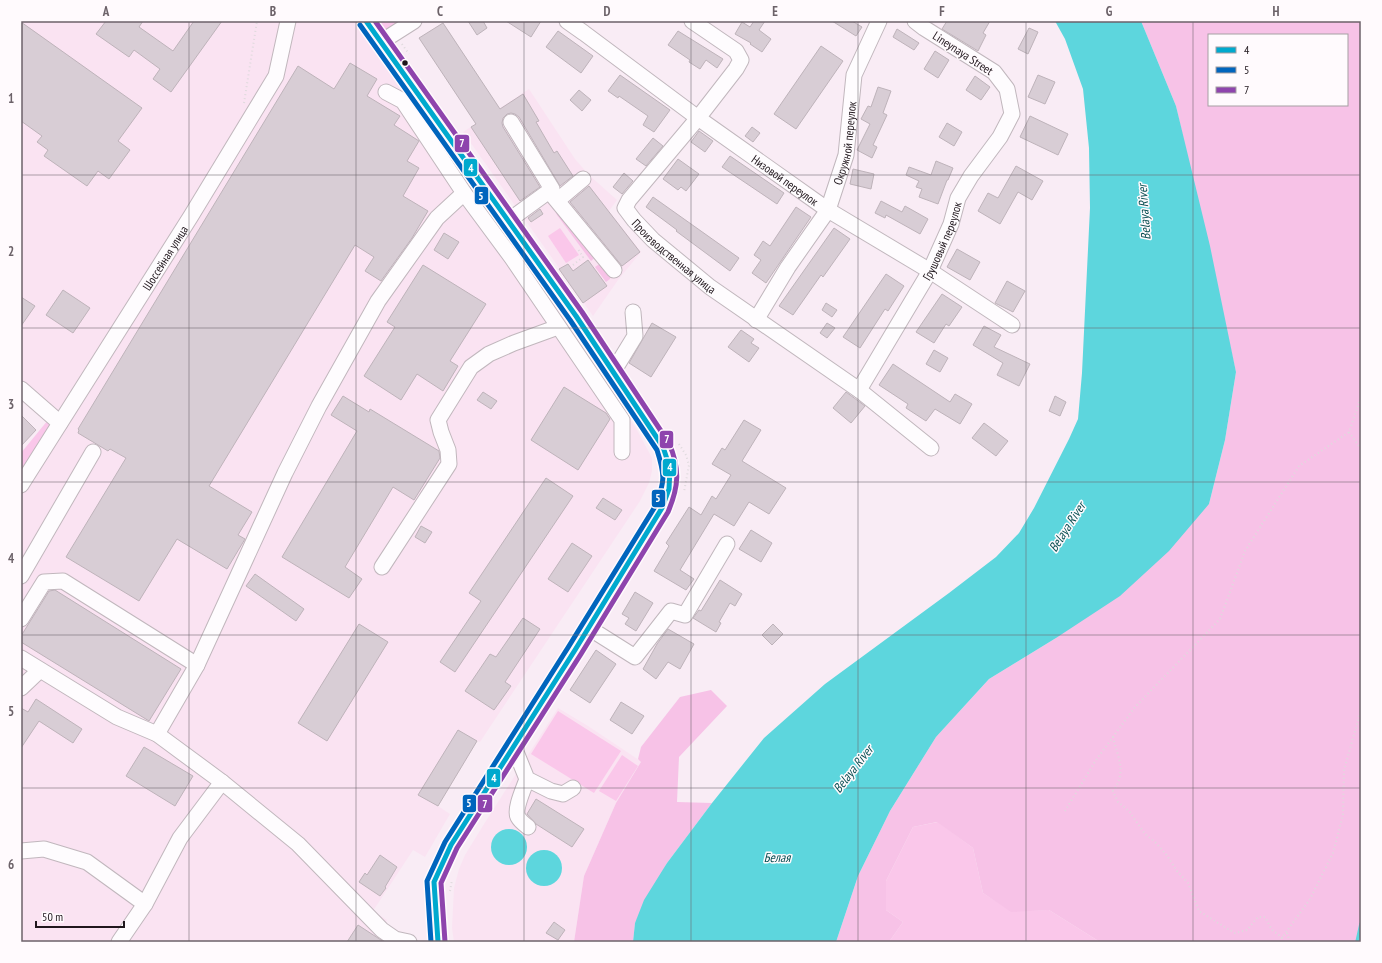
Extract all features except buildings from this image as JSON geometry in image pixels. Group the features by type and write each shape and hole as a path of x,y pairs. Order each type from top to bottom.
{"main road":[{"path":"366,21 388,38 508,221 576,316 663,447 670,468 669,490 662,508 589,628 451,846 434,882 438,942"}],"street":[{"name":"Шоссейная улица","path":"21,485 191,216 276,76 288,21"},
{"path":"388,38 414,21"},
{"name":"Низовой переулок","path":"567,21 698,118 828,210 930,271 1012,325"},
{"name":"Производственная улица","path":"692,21 736,51 740,60 736,69 698,118 629,200 625,208 653,240 710,287 859,390 931,448"},
{"name":"Окружной переулок","path":"756,320 788,267 828,210 846,155 854,75 879,21"},
{"name":"Lineynaya Street","path":"915,21 994,72 1007,89"},
{"name":"Грушовый переулок","path":"859,390 930,271 951,224 958,198 971,176 1000,137 1012,114 1007,89"},
{"path":"386,92 403,101 464,193 512,258 622,420 622,452"},
{"path":"511,122 552,189 554,196 614,270"},
{"path":"508,221 583,179"},
{"path":"157,734 197,665 286,472 319,406 378,301 437,218 464,193"},
{"path":"613,372 635,336 633,312"},
{"path":"382,567 449,464 448,450 438,420 471,367 496,351 558,326"},
{"path":"21,389 60,423"},
{"path":"21,576 93,452"},
{"path":"589,628 635,657 671,611 685,615 728,544"},
{"path":"21,619 44,582 63,581 197,665"},
{"path":"21,658 118,717 157,734 222,782 298,844 382,930 395,939 409,942"},
{"path":"21,688 40,670"},
{"path":"514,747 527,779 551,792 564,794 573,788"},
{"path":"527,779 517,810 518,817 528,827"},
{"path":"119,942 145,904 180,838 222,782"},
{"path":"21,851 44,849 87,862 145,904"}],"path":[{"path":"244,104 257,21"},
{"path":"388,38 412,58"},
{"path":"1065,811 1096,760 1135,707 1220,620 1245,552 1299,466 1349,432 1361,397"},
{"path":"1349,432 1361,449"},
{"path":"678,444 686,456 689,465 685,490 682,496"},
{"path":"1279,942 1287,933 1310,899 1333,853 1343,815 1344,770 1361,710"},
{"path":"1113,737 1120,763 1121,774 1118,784 1113,791 1118,802 1129,811 1145,834 1155,842 1188,883 1199,911 1235,933 1247,930 1258,917 1265,917 1272,930 1283,938"},
{"path":"450,894 453,874"},
{"path":"1287,933 1290,942"}],"shaded area":[{"path":"21,21 365,21 637,430 652,458 652,471 649,483 640,501 480,742 477,741 438,806 450,814 425,857 413,850 373,911 387,920 375,942 21,942 21,525 23,482 60,423 21,389"},
{"path":"377,21 409,21 387,35"},
{"path":"1141,21 1361,21 1361,942 1100,942 1049,910 1011,912 983,893 973,848 937,822 913,827 886,881 886,910 903,922 889,942 836,942 858,876 890,811 936,737 989,679 1056,638 1209,504 1225,440 1236,372 1176,106"},
{"path":"529,89 575,159 589,175 617,200 609,211 641,252 618,280 593,316 463,132"},
{"path":"553,206 598,255 591,261 557,215"},
{"path":"560,228 579,255 566,263 548,236"},
{"path":"604,261 611,272 610,279 606,282 595,267"},
{"path":"48,420 52,424 21,473 21,453"},
{"path":"711,690 727,706 679,757 677,802 712,803 667,863 635,923 633,942 574,942 584,876 616,803 641,762 638,759 641,747 680,697"},
{"path":"558,708 642,762 616,803 584,876 574,942 454,942 452,928 454,888 459,869 465,855"},
{"path":"558,711 621,751 594,793 531,754"},
{"path":"622,755 638,766 616,801 599,791"},
{"path":"938,822 973,848 983,893 1011,911 1049,910 1100,942 889,942 903,922 886,910 886,881 913,827"}],"water":[{"name":"Белая","path":"1055,21 1141,21 1176,106 1210,246 1236,372 1225,440 1209,504 1169,551 1120,596 1056,638 989,679 936,737 890,811 858,876 836,942 633,942 635,923 644,900 667,863 712,803 764,738 825,684 996,557 1019,533 1034,508 1069,439 1078,419 1082,373 1090,208 1089,148 1083,89 1065,39"},
{"path":"509,829 519,832 524,837 527,847 524,857 519,862 509,865 499,862 494,857 491,847 494,837 499,832"},
{"path":"544,850 554,853 559,858 562,868 559,878 554,883 544,886 534,883 529,878 526,868 529,858 534,853"}],"waterway":[{"path":"1357,942 1361,924"}],"transit line":[{"name":"4","path":"366,21 576,316 663,447 670,468 669,489 662,508 575,650 451,845 434,882 438,942"},
{"name":"7","path":"375,21 582,312 669,443 673,452 677,478 672,503 668,512 581,654 457,848 441,883 445,942"},
{"name":"5","path":"360,25 570,320 657,450 663,472 661,490 656,505 445,842 427,881 431,942"}],"water label":[{"name":"Belaya River","path":"1144,212"},
{"name":"Belaya River","path":"1067,527"},
{"name":"Belaya River","path":"853,769"}]}
